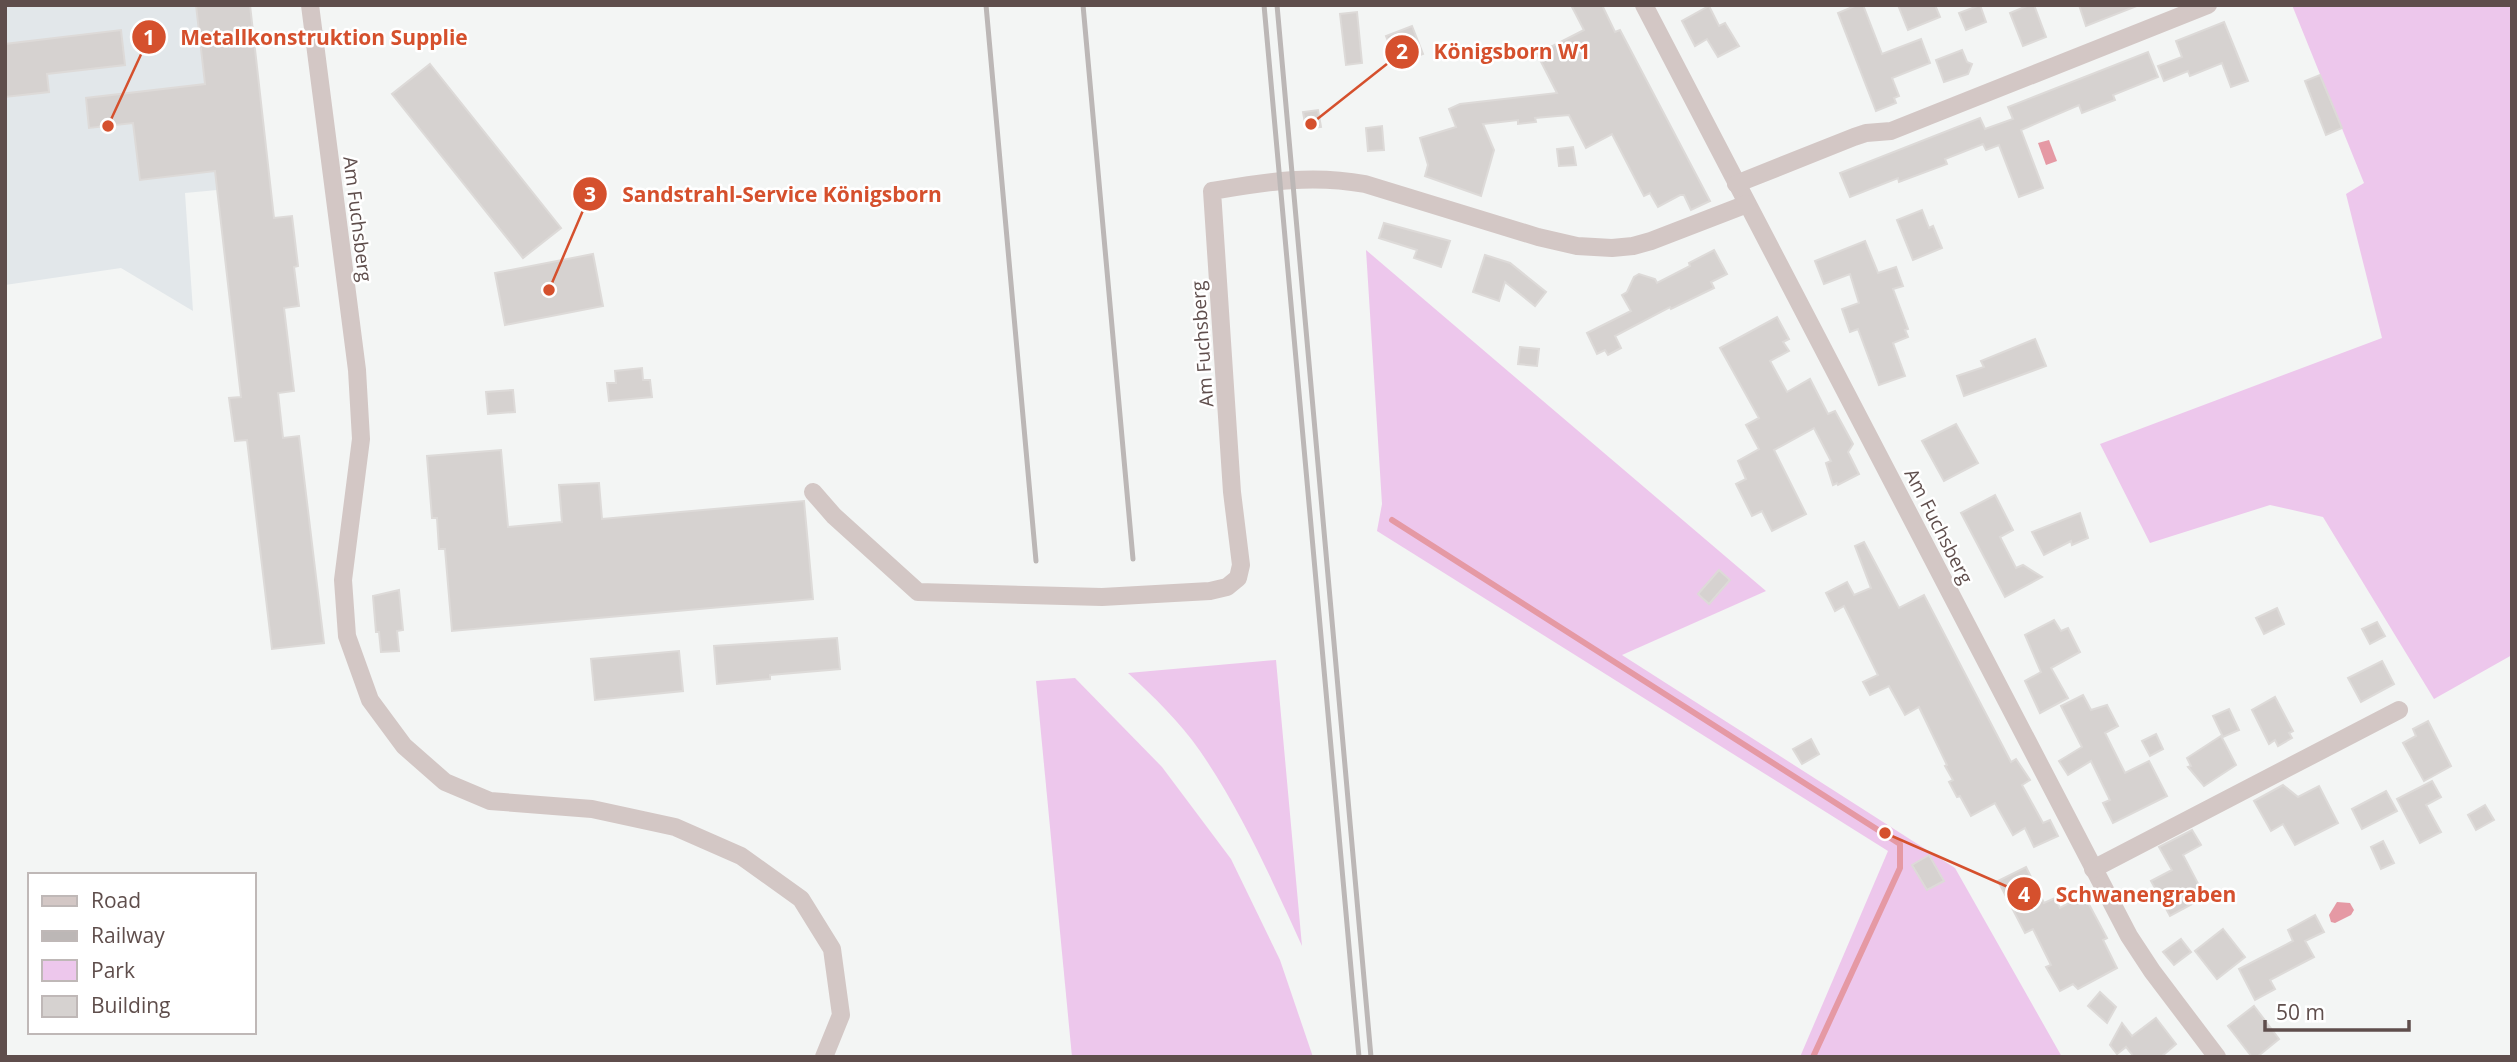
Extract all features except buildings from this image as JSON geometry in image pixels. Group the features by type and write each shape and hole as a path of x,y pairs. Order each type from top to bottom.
{"street":[{"name":"Am Fuchsberg","path":"310,5 357,370 360,439 343,580 347,636 370,700 404,746 445,782 490,801 592,808 675,827 741,856 801,898 832,949 841,1015 824,1057"},
{"name":"Am Fuchsberg","path":"1644,5 2140,956 2217,1057"},
{"path":"1736,184 1854,137 1891,131 2208,5"},
{"name":"Am Fuchsberg","path":"813,492 834,516 919,592 1102,597 1210,591 1227,587 1238,579 1241,565 1232,492 1212,191 1315,178 1340,180 1365,184 1538,237 1577,246 1612,248 1633,246 1747,204"},
{"path":"2093,869 2399,710"}],"shaded area":[{"path":"5,5 196,5 217,190 185,193 193,311 121,268 5,285"},
{"path":"2049,140 2057,161 2046,165 2038,143"},
{"path":"2337,902 2350,903 2354,910 2351,915 2335,923 2331,922 2329,915"}],"green space":[{"path":"2292,5 2512,5 2512,655 2434,699 2323,517 2270,505 2150,543 2100,444 2382,338 2346,194 2364,183"},
{"path":"1366,250 1766,591 1622,655 1955,868 2062,1057 1800,1057 1888,851 1377,531 1382,504"},
{"path":"1276,660 1302,946 1255,847 1215,774 1184,730 1128,673"},
{"path":"1075,678 1162,767 1231,859 1280,960 1313,1057 1072,1057 1036,681"}],"waterway":[{"path":"1392,520 1900,844 1900,868 1813,1057"}],"railway":[{"path":"986,5 1036,561"},
{"path":"1083,5 1133,559"},
{"path":"1264,5 1359,1057"},
{"path":"1277,5 1371,1057"}],"place":[{"name":"Königsborn W1","path":"1311,124"},
{"name":"Metallkonstruktion Supplie","path":"108,126"},
{"name":"Sandstrahl-Service Königsborn","path":"549,290"},
{"name":"Schwanengraben","path":"1885,833"}]}
